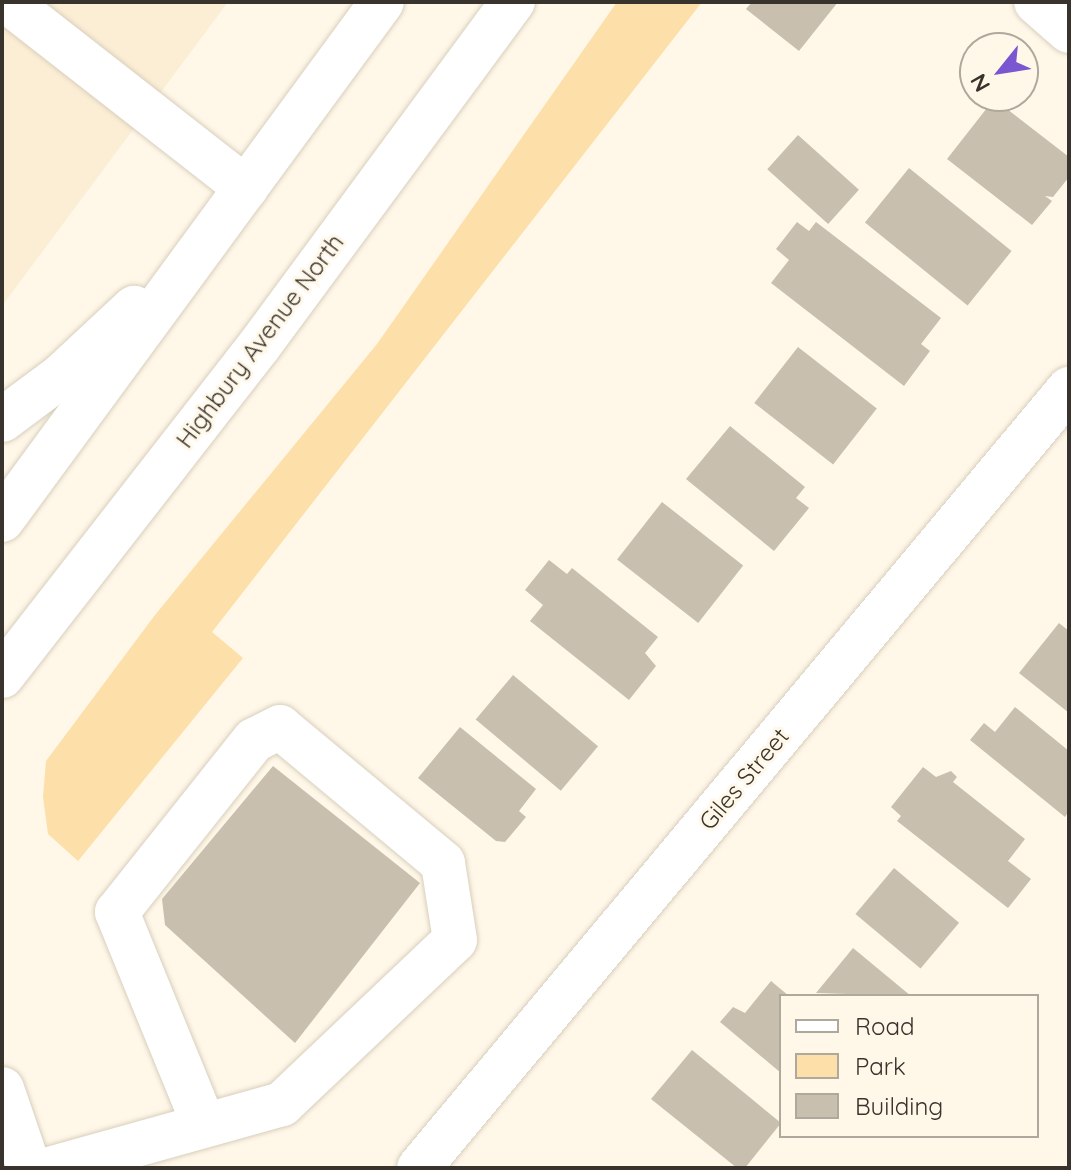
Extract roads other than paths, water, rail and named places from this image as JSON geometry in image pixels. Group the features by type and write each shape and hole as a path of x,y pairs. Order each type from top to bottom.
{"main road":[{"path":"8,2 246,188"},
{"name":"Highbury Avenue North","path":"2,676 259,346 513,2"},
{"path":"1036,2 1069,31"},
{"path":"2,520 246,188 371,8"},
{"path":"2,420 61,376 212,235"},
{"name":"Giles Street","path":"419,1168 1069,389"},
{"path":"53,1168 282,1104 455,940 443,863 280,727 254,740 117,912 204,1125"},
{"path":"2,1089 27,1168"},
{"path":"2,1143 27,1168"}]}
